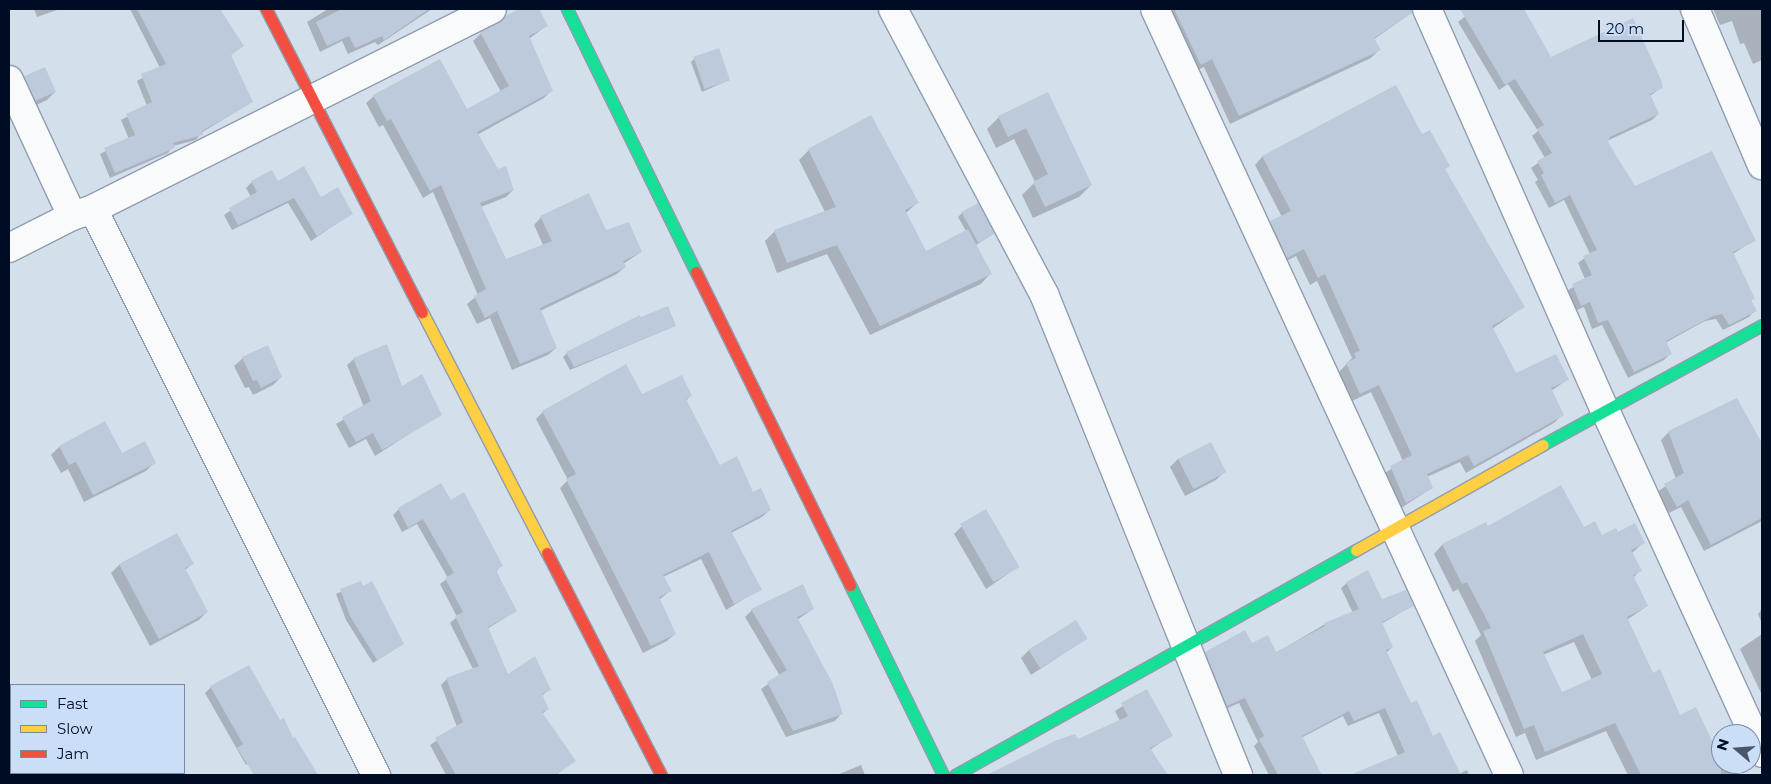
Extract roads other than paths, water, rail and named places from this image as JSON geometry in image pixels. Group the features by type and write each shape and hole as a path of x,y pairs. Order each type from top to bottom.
{"street":[{"path":"266,9 311,100 661,775"},
{"path":"9,248 492,9"},
{"path":"567,9 943,775"},
{"path":"893,9 1044,294 1184,647 1238,775"},
{"path":"1155,9 1509,775"},
{"path":"1427,9 1604,410 1762,753"},
{"path":"1695,9 1762,166"},
{"path":"9,80 83,212 376,775"},
{"path":"955,775 1396,529 1604,410 1762,324"}]}
